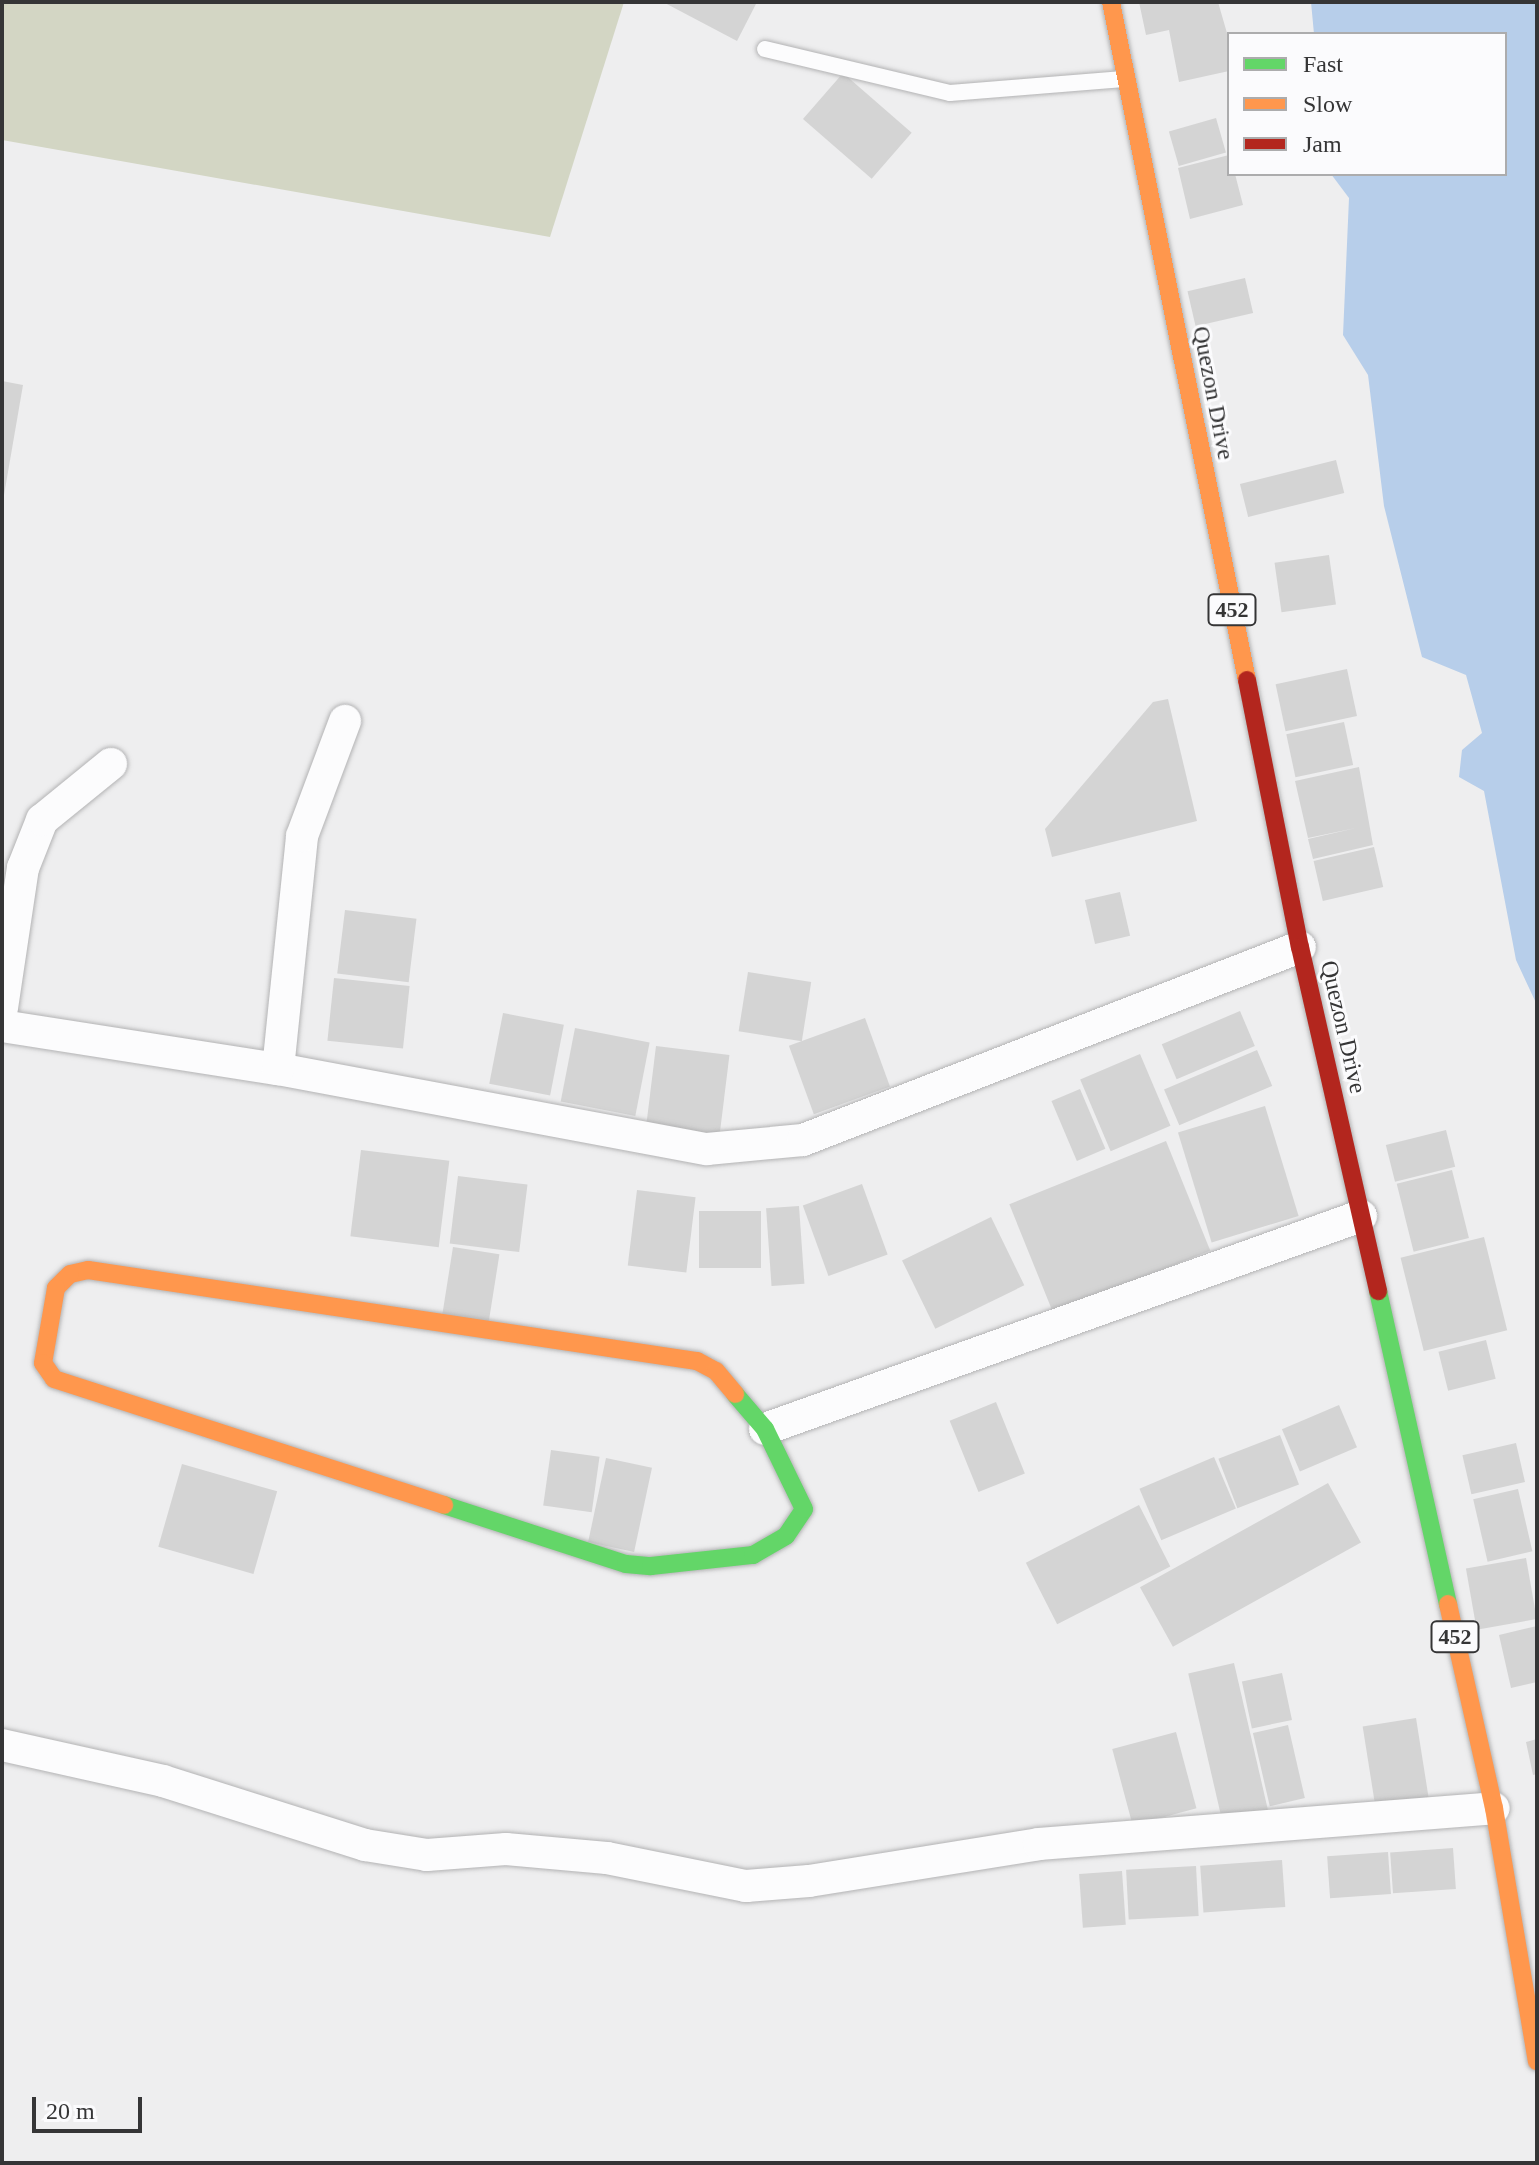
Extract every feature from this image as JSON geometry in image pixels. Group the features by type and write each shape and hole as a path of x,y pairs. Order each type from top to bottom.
{"main road":[{"name":"Quezon Drive","path":"1111,2 1300,947 1494,1808 1537,2061"},
{"path":"88,1270 697,1361 716,1371 765,1429 804,1509 786,1536 753,1555 651,1566 626,1564 54,1379 43,1363 45,1341 56,1288 70,1274 88,1270"}],"street":[{"path":"278,1069 302,836 345,721"},
{"path":"2,1008 23,868 42,820 111,764"},
{"path":"2,1026 278,1069 707,1149 803,1140 1300,947"},
{"path":"765,1429 1361,1216"},
{"path":"2,1745 163,1781 365,1845 427,1855 506,1849 607,1858 746,1886 809,1881 1039,1844 1494,1808"}],"lane":[{"path":"765,49 950,93 1125,79"}],"green space":[{"path":"2,2 624,2 550,237 2,140"}],"water":[{"path":"1311,2 1537,2 1537,1005 1516,960 1484,791 1459,777 1462,750 1482,733 1466,675 1422,657 1384,506 1368,375 1343,335 1349,198 1332,176 1507,176 1507,32 1314,32"}],"building":[{"path":"663,2 757,2 737,41"},
{"path":"1139,2 1218,2 1227,33 1227,71 1179,82 1169,30 1146,35"},
{"path":"843,73 912,133 872,179 803,119"},
{"path":"1216,118 1226,153 1179,166 1169,132"},
{"path":"1227,156 1227,176 1236,176 1243,205 1190,219 1178,168"},
{"path":"1245,278 1253,313 1196,326 1188,291"},
{"path":"2,381 23,385 4,495 2,495"},
{"path":"1336,460 1344,493 1248,517 1240,484"},
{"path":"1329,555 1336,605 1281,612 1275,563"},
{"path":"1347,669 1357,716 1286,731 1276,684"},
{"path":"1168,699 1197,821 1052,857 1045,829 1153,702"},
{"path":"1344,722 1353,765 1295,777 1286,734"},
{"path":"1359,767 1373,845 1313,859 1308,839 1356,828 1308,838 1295,781"},
{"path":"1374,847 1383,887 1323,901 1314,861"},
{"path":"1120,892 1130,936 1095,944 1085,900"},
{"path":"345,910 416,919 409,982 337,974"},
{"path":"748,972 811,982 802,1041 739,1031"},
{"path":"334,978 410,986 403,1049 327,1041"},
{"path":"1240,1011 1255,1046 1177,1079 1162,1044"},
{"path":"503,1013 564,1025 550,1096 489,1084"},
{"path":"865,1018 890,1087 814,1114 789,1046"},
{"path":"575,1028 650,1043 635,1116 561,1102"},
{"path":"656,1046 729,1055 719,1142 645,1133"},
{"path":"1257,1050 1272,1086 1179,1125 1164,1089"},
{"path":"1140,1054 1170,1126 1111,1151 1080,1079"},
{"path":"1080,1089 1105,1149 1077,1161 1051,1101"},
{"path":"1265,1106 1299,1216 1212,1243 1178,1133"},
{"path":"1446,1130 1455,1167 1395,1182 1386,1145"},
{"path":"1166,1141 1210,1250 1054,1314 1009,1204"},
{"path":"361,1150 449,1161 439,1247 350,1236"},
{"path":"1452,1170 1469,1238 1414,1252 1397,1184"},
{"path":"458,1176 527,1185 519,1252 450,1243"},
{"path":"862,1184 888,1254 828,1276 803,1206"},
{"path":"637,1190 696,1197 686,1273 628,1265"},
{"path":"799,1206 804,1284 772,1286 766,1208"},
{"path":"699,1211 761,1211 761,1268 699,1268"},
{"path":"991,1217 1024,1285 935,1329 902,1260"},
{"path":"1484,1237 1507,1330 1424,1351 1401,1258"},
{"path":"453,1247 499,1254 488,1323 442,1316"},
{"path":"1486,1340 1496,1379 1448,1391 1438,1352"},
{"path":"996,1402 1025,1473 978,1492 950,1421"},
{"path":"1339,1405 1357,1447 1300,1472 1282,1429"},
{"path":"1280,1435 1299,1484 1237,1508 1218,1459"},
{"path":"1516,1443 1525,1482 1471,1494 1462,1455"},
{"path":"551,1450 600,1457 592,1512 543,1505"},
{"path":"1214,1457 1236,1509 1161,1540 1139,1489"},
{"path":"606,1458 652,1468 634,1552 588,1542"},
{"path":"182,1464 277,1491 253,1574 158,1547"},
{"path":"1328,1483 1361,1542 1173,1647 1140,1587"},
{"path":"1518,1489 1532,1551 1488,1562 1473,1499"},
{"path":"1139,1505 1170,1566 1057,1624 1026,1563"},
{"path":"1526,1558 1537,1619 1477,1630 1466,1569"},
{"path":"1537,1626 1537,1682 1511,1688 1499,1635"},
{"path":"1234,1663 1270,1818 1224,1828 1188,1674"},
{"path":"1282,1673 1292,1720 1252,1728 1242,1682"},
{"path":"1416,1718 1429,1798 1375,1806 1363,1726"},
{"path":"1288,1725 1305,1798 1270,1806 1253,1733"},
{"path":"1176,1732 1196,1808 1133,1825 1112,1749"},
{"path":"1537,1739 1537,1774 1533,1775 1526,1742"},
{"path":"1453,1848 1456,1889 1393,1893 1390,1852"},
{"path":"1388,1852 1391,1894 1330,1898 1327,1856"},
{"path":"1282,1860 1285,1907 1203,1913 1200,1866"},
{"path":"1196,1866 1199,1916 1129,1920 1126,1870"},
{"path":"1122,1871 1126,1925 1083,1928 1079,1874"}],"traffic: fast":[{"path":"1378,1291 1448,1604"},
{"path":"444,1505 626,1564 651,1566 753,1555 786,1536 804,1509 765,1429 735,1394"}],"traffic: slow":[{"path":"1111,2 1247,680"},
{"path":"88,1270 697,1361 716,1371 735,1394"},
{"path":"88,1270 70,1274 56,1288 43,1363 54,1379 444,1505"},
{"path":"1448,1604 1494,1808 1537,2061"}],"traffic: jam":[{"path":"1247,680 1300,947 1378,1291"}]}
